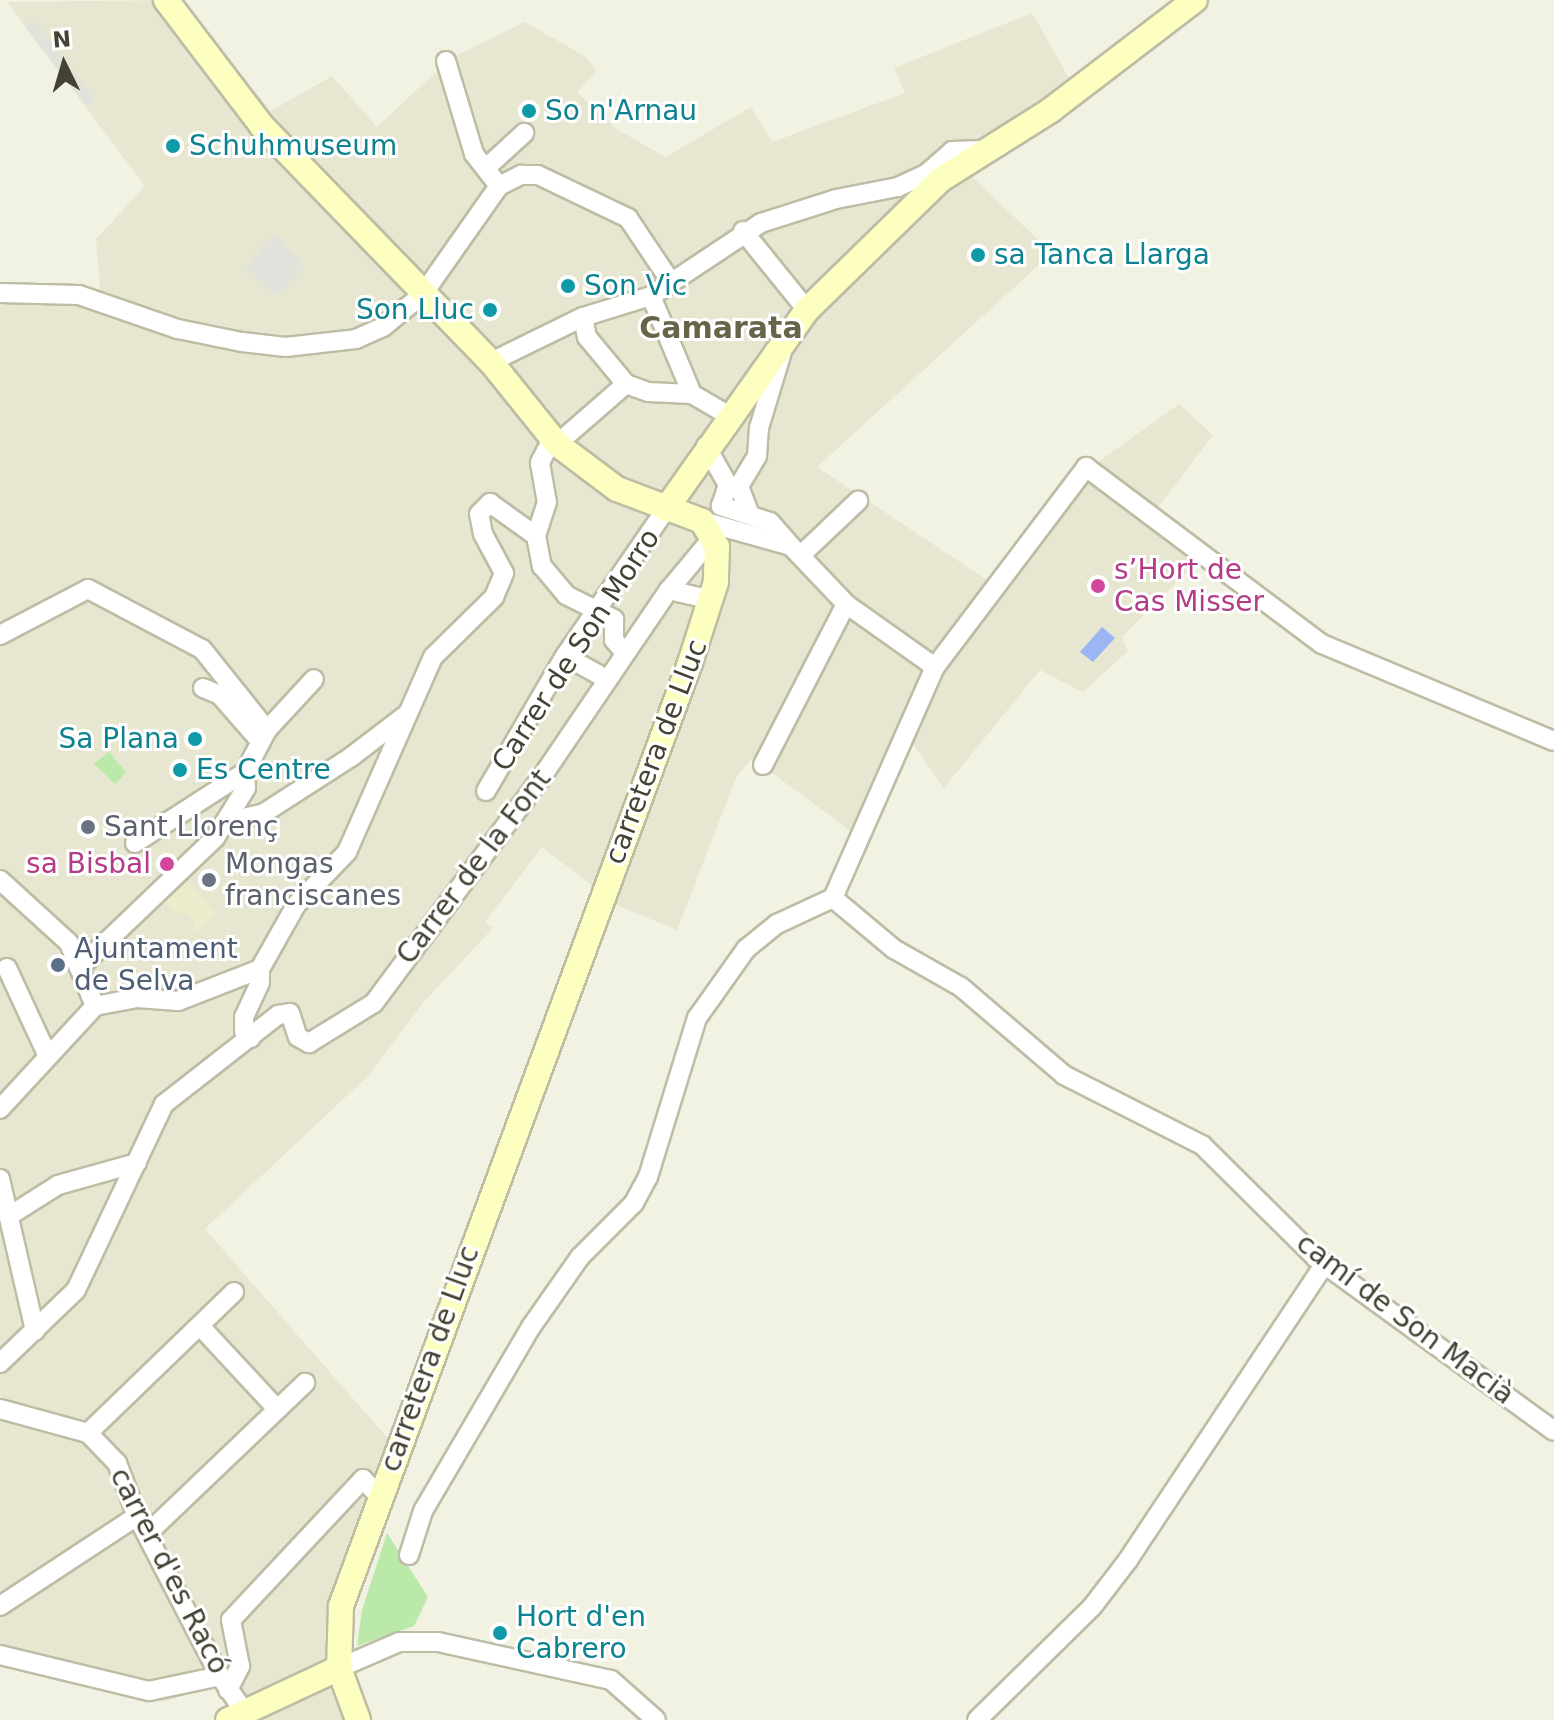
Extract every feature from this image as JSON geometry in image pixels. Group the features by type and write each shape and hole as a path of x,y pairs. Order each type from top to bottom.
{"main road":[{"path":"166,0 262,126 491,362 554,441 604,482 708,528"},
{"path":"666,509 706,446 807,310 940,180 1085,86 1195,0"},
{"name":"carretera de Lluc","path":"339,1668 341,1606 712,600 719,559 708,528"},
{"path":"236,1715 339,1668 358,1720"}],"street":[{"path":"446,61 474,154 499,186"},
{"path":"486,168 524,133"},
{"path":"491,362 583,317 651,296 743,231 836,199 898,187 926,174 952,151 982,150"},
{"path":"0,293 79,295 178,329 286,347 356,339 383,327 423,294 499,186 521,175 538,175 628,218 671,282"},
{"path":"743,231 807,310"},
{"path":"651,296 692,394"},
{"path":"583,317 587,337 626,384 648,392 692,394 728,415"},
{"path":"750,515 739,486 757,456 759,428 792,331"},
{"path":"624,652 614,640 614,619 566,595 542,566 536,536 547,502 540,463 554,441 626,384"},
{"path":"706,446 728,485 721,506 770,522 846,604 935,667"},
{"path":"409,1555 423,1511 531,1327 580,1257 634,1203 648,1177 697,1018 746,949 777,924 833,898 935,667 1086,467 1322,644 1554,741"},
{"path":"796,550 858,501"},
{"path":"0,1363 76,1290 164,1104 251,1038 244,1031 244,1017 260,982 260,969 296,905 347,852 433,657 494,597 504,573 483,534 479,514 490,503 536,536"},
{"name":"Carrer de Son Morro","path":"486,791 565,656 666,509"},
{"path":"708,528 796,550"},
{"name":"Carrer de la Font","path":"251,1038 278,1015 290,1013 298,1037 309,1043 374,1003 541,778 708,528"},
{"path":"0,635 88,589 202,649 264,736"},
{"path":"669,590 712,600"},
{"path":"763,765 846,604"},
{"path":"565,656 598,674"},
{"path":"135,843 245,772 264,736 314,679"},
{"path":"203,688 220,695 264,736"},
{"path":"226,822 264,813 351,757 409,712"},
{"path":"79,968 226,822 246,788 245,772"},
{"path":"0,880 69,943 95,1006"},
{"name":"camí de Son Macià","path":"833,898 894,949 961,987 1064,1075 1202,1145 1325,1264 1554,1431"},
{"path":"7,968 47,1054"},
{"path":"0,1109 47,1054 95,1006 137,998 178,1001 260,969"},
{"path":"9,1216 58,1185 137,1163"},
{"path":"0,1179 35,1331"},
{"path":"977,1720 1092,1607 1325,1264"},
{"path":"0,1409 88,1433 234,1292"},
{"path":"200,1326 277,1409"},
{"path":"147,1534 305,1383"},
{"name":"carrer d'es Racó","path":"88,1433 117,1463 137,1516 224,1683 236,1715"},
{"path":"0,1655 149,1691 224,1683 240,1666 231,1620 363,1479 380,1497"},
{"path":"0,1606 137,1516"},
{"path":"339,1668 399,1642 438,1642 611,1680 656,1720"}],"shaded area":[{"path":"177,0 271,111 332,76 377,127 451,58 525,22 586,57 597,71 577,92 618,130 666,157 751,107 772,142 905,93 894,68 1032,13 1077,92 967,172 1052,253 817,467 993,584 1087,470 1179,404 1213,435 1152,515 1198,561 1122,637 1128,651 1083,692 1040,670 944,788 910,740 856,835 752,758 736,778 677,930 618,906 542,847 485,922 493,928 422,1004 370,1074 205,1229 390,1441 332,1628 362,1720 224,1720 232,1700 216,1685 164,1702 0,1662 0,289 100,289 96,239 145,186 7,2"},
{"path":"34,20 96,100 87,107 25,27"},
{"path":"274,235 305,265 276,296 245,266"},
{"path":"181,875 216,912 198,932 192,929 195,922 183,911 178,915 160,896"}],"green space":[{"path":"109,752 126,772 115,784 94,764"},
{"path":"387,1533 428,1597 414,1626 357,1646 362,1610"}],"water":[{"path":"1102,627 1115,638 1093,662 1080,652"}],"place":[{"name":"So n'Arnau","path":"529,111"},
{"name":"Schuhmuseum","path":"173,146"},
{"name":"sa Tanca Llarga","path":"978,255"},
{"name":"Son Vic","path":"568,286"},
{"name":"Son Lluc","path":"490,310"},
{"name":"s’Hort de Cas Misser","path":"1098,586"},
{"name":"Sa Plana","path":"195,739"},
{"name":"Es Centre","path":"180,770"},
{"name":"Sant Llorenç","path":"88,827"},
{"name":"sa Bisbal","path":"167,864"},
{"name":"Mongas franciscanes","path":"209,880"},
{"name":"Ajuntament de Selva","path":"58,965"},
{"name":"Hort d'en Cabrero","path":"500,1633"}],"district":[{"name":"Camarata","path":"721,328"}]}
